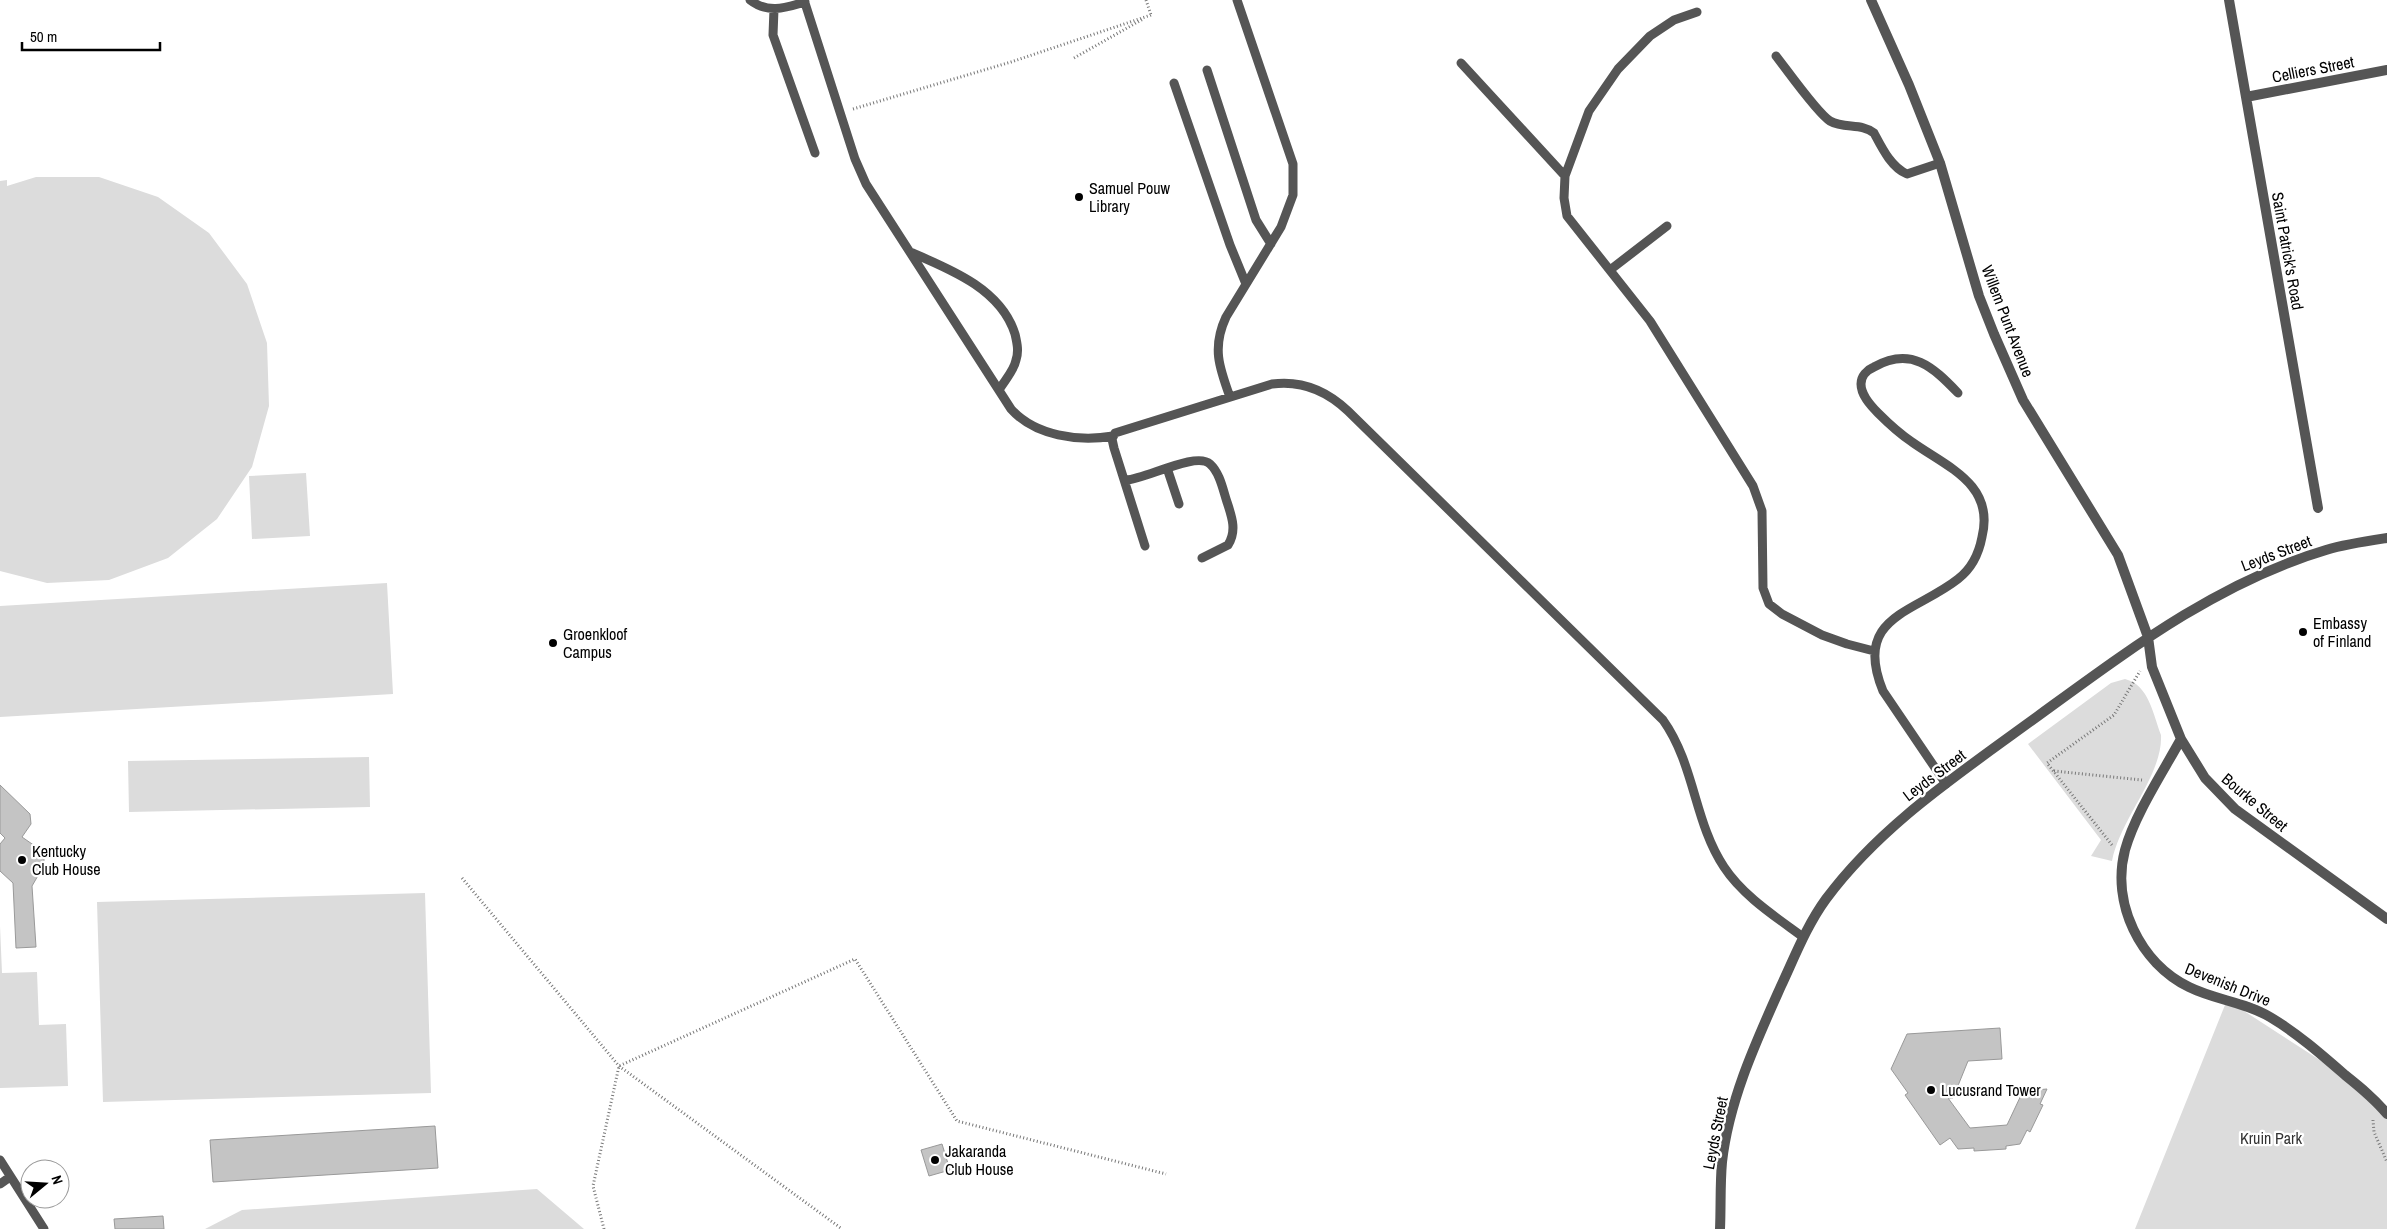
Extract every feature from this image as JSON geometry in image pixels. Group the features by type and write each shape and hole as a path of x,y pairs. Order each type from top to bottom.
{"street":[{"name":"Willem Punt Avenue","path":"1871,0 1909,85 1940,163 1979,296 2008,367 2037,425 2118,555 2148,637"},
{"name":"Saint Patrick's Road","path":"2229,0 2318,508"},
{"name":"Celliers Street","path":"2246,97 2387,70"},
{"name":"Leyds Street","path":"1720,1229 1723,1160 1737,1095 1751,1052 1803,938 1825,901 1855,864 1904,817 1946,784 2148,637 2218,595 2270,570 2332,548 2387,538"},
{"name":"Bourke Street","path":"2148,637 2152,666 2181,739 2205,778 2235,809 2387,919"},
{"name":"Devenish Drive","path":"2181,739 2130,836 2123,859 2122,893 2131,925 2146,951 2161,967 2188,987 2209,996 2245,1006 2270,1017 2312,1047 2386,1112"}],"lane":[{"path":"750,0 759,6 774,9 805,1 855,159 866,184 1016,415 1035,427 1083,439 1113,436 1115,433 1263,386 1288,383 1313,388 1340,403 1663,720 1683,754 1708,833 1724,866 1744,890 1803,938"},
{"path":"1230,397 1220,365 1217,340 1226,317 1286,216 1293,194 1293,164 1237,0"},
{"path":"774,9 773,35 815,153"},
{"path":"1697,12 1674,20 1650,36 1618,69 1590,111 1565,176 1564,198 1567,216 1650,321 1756,493 1762,510 1763,588 1769,604 1782,614 1822,635 1874,651"},
{"path":"1776,56 1830,121 1844,126 1870,129 1893,165 1900,170 1908,174 1940,163"},
{"path":"1461,63 1565,176"},
{"path":"1208,70 1256,220 1270,244"},
{"path":"1174,83 1230,245 1246,284"},
{"path":"1610,270 1667,226"},
{"path":"909,252 964,277 992,298 1006,314 1017,342 1017,355 1016,362 999,390"},
{"path":"1946,784 1883,691 1878,678 1874,651 1878,639 1891,621 1917,602 1959,579 1966,571 1972,563 1980,544 1984,515 1980,501 1970,482 1891,425 1871,406 1864,396 1861,379 1867,371 1881,363 1905,359 1922,362 1936,370 1958,393"},
{"path":"1113,436 1122,476 1126,480 1145,546"},
{"path":"1126,480 1202,460 1210,464 1216,472 1233,518 1234,529 1228,545 1202,558"},
{"path":"1167,468 1179,504"},
{"path":"0,1160 44,1229"},
{"path":"0,1184 10,1177"}],"path":[{"path":"1146,0 1151,15"},
{"path":"1074,58 1151,15"},
{"path":"840,112 1011,62 1151,15"},
{"path":"2123,859 2047,763 2114,715 2150,653"},
{"path":"2053,771 2158,781"},
{"path":"462,878 619,1066 842,1229"},
{"path":"619,1066 855,958 957,1121 1166,1174"},
{"path":"604,1229 593,1186 619,1066"},
{"path":"2372,1098 2374,1132 2387,1162"}],"green space":[{"path":"36,177 99,177 158,197 209,233 247,284 267,343 269,406 252,467 217,519 168,558 109,580 47,583 0,571 0,181 7,180 7,186"},
{"path":"306,473 310,536 252,539 249,476"},
{"path":"387,583 393,694 0,717 0,606"},
{"path":"2125,679 2140,687 2149,701 2161,735 2160,750 2155,766 2116,845 2112,861 2091,856 2101,840 2028,744 2111,683"},
{"path":"369,757 370,807 129,812 128,761"},
{"path":"425,893 431,1093 103,1102 97,902"},
{"path":"0,926 2,973 37,972 39,1025 66,1024 68,1086 0,1088"},
{"name":"Kruin Park","path":"2227,1000 2377,1097 2387,1108 2387,1229 2135,1229"},
{"path":"537,1189 584,1229 205,1229 242,1210"}],"building":[{"name":"Kentucky Club House","path":"0,785 30,814 31,824 22,837 45,853 43,867 32,886 36,947 16,948 13,883 0,871 0,844 5,838 0,833"},
{"name":"Lucusrand Tower","path":"2000,1028 2002,1059 1968,1061 1953,1098 1948,1098 1970,1128 2007,1125 2023,1091 2047,1089 2040,1104 2043,1105 2030,1132 2027,1130 2020,1144 2006,1146 2006,1149 1974,1151 1974,1148 1958,1149 1950,1138 1940,1145 1905,1095 1908,1093 1891,1069 1907,1034"},
{"path":"435,1126 438,1168 213,1182 210,1140"},
{"name":"Jakaranda Club House","path":"942,1144 950,1170 929,1176 921,1150"},
{"path":"163,1216 164,1229 115,1229 114,1219"}],"place":[{"name":"Samuel Pouw Library","path":"1079,197"},
{"name":"Embassy of Finland","path":"2303,632"},
{"name":"Groenkloof Campus","path":"553,643"},
{"name":"Kentucky Club House","path":"22,860"},
{"name":"Lucusrand Tower","path":"1931,1090"},
{"name":"Jakaranda Club House","path":"935,1160"}]}
